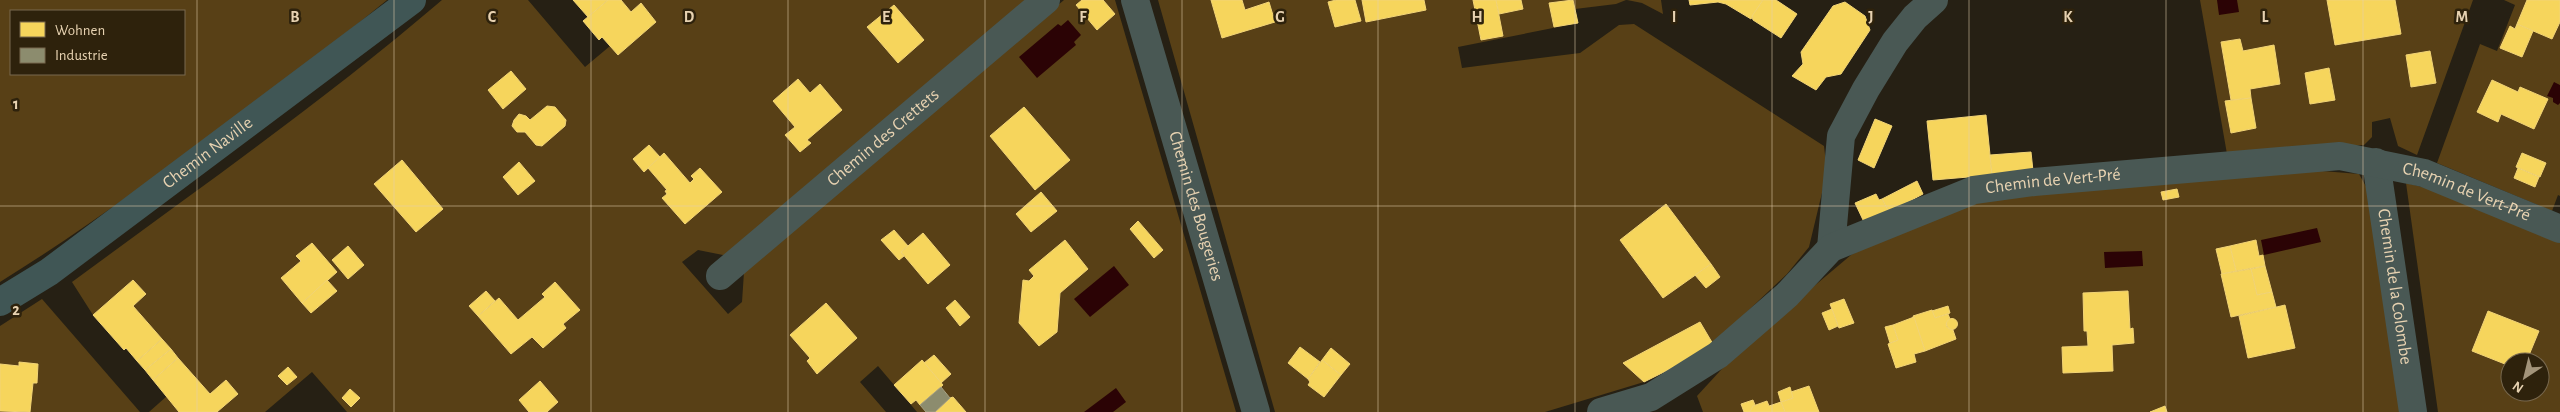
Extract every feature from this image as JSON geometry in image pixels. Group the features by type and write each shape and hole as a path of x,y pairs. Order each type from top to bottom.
{"street":[{"name":"Chemin Naville","path":"0,302 48,272 412,0"},
{"name":"Chemin des Crettets","path":"720,276 1046,0"},
{"name":"Chemin des Bougeries","path":"1135,0 1256,412"},
{"path":"1831,248 1841,136 1866,89 1895,42 1915,17 1934,0"},
{"name":"Chemin de Vert-Pré","path":"1601,412 1652,397 1718,354 1787,295 1831,248 1974,190 2034,182 2340,156 2424,173 2560,230"},
{"name":"Chemin de la Colombe","path":"2376,162 2413,412"}],"shaded area":[{"path":"0,0 387,0 308,63 143,185 0,282"},
{"path":"442,0 528,0 585,67 610,46 618,55 656,22 641,4 631,12 621,0 1027,0 728,256 698,250 682,262 728,314 742,302 744,272 1064,0 1115,0 1236,412 917,412 878,366 860,382 886,412 347,412 312,372 265,412 149,412 167,396 145,370 170,349 133,306 146,294 133,280 93,315 72,282 352,74"},
{"path":"1158,0 1626,0 1616,4 1575,9 1578,23 1458,47 1462,68 1580,53 1619,25 1634,24 1824,146 1827,172 1809,247 1787,274 1713,344 1696,356 1644,382 1545,412 1275,412"},
{"path":"1627,0 1661,0 1663,14 1642,3"},
{"path":"2200,0 2473,0 2417,155 2398,146 2390,118 2372,122 2372,137 2364,145 2227,154"},
{"path":"2217,0 2237,0 2239,12 2219,15"},
{"path":"2504,0 2560,0 2560,196 2558,195 2552,211 2437,163 2480,44 2497,51 2515,5"},
{"path":"1068,20 1081,35 1074,42 1076,45 1037,78 1019,57 1058,24 1061,26"},
{"path":"2554,82 2560,85 2560,103 2558,105 2553,102 2553,98 2547,96"},
{"path":"2310,170 2359,174 2372,197 2403,412 1703,412 1697,396 1743,346 1851,255 1883,237 1968,203 2027,190"},
{"path":"2406,183 2439,191 2560,243 2560,412 2438,412"},
{"path":"2317,228 2321,242 2264,255 2261,240"},
{"path":"2142,251 2143,266 2105,268 2104,252"},
{"path":"1114,266 1129,285 1090,317 1074,299"},
{"path":"42,299 140,412 0,412 0,326"},
{"path":"1116,388 1126,402 1113,412 1084,412"}],"building: Wohnen":[{"path":"573,0 608,0 588,17"},
{"path":"608,0 621,0 631,12 641,3 656,22 618,55 602,37 599,40 583,21"},
{"path":"1082,0 1103,0 1115,14 1097,30 1076,5"},
{"path":"1211,0 1242,0 1245,10 1269,2 1275,22 1222,38"},
{"path":"1355,0 1361,21 1335,27 1328,2"},
{"path":"1362,0 1424,0 1426,10 1366,22"},
{"path":"1473,0 1496,0 1503,36 1481,40"},
{"path":"1496,0 1521,0 1523,9 1499,14"},
{"path":"1573,0 1578,23 1554,27 1549,3"},
{"path":"1689,0 1763,0 1751,19 1726,4 1718,2 1690,5"},
{"path":"1763,0 1776,0 1797,14 1781,38 1753,20 1752,16"},
{"path":"2327,0 2395,0 2401,34 2335,45"},
{"path":"2527,0 2560,0 2560,22 2552,39 2517,24"},
{"path":"1845,2 1865,16 1870,30 1841,74 1826,77 1816,90 1792,76 1803,64 1801,52 1833,6"},
{"path":"894,5 924,40 898,63 867,27"},
{"path":"2517,24 2533,31 2522,57 2500,48 2510,26 2515,29"},
{"path":"2240,39 2243,51 2274,45 2280,84 2250,89 2251,98 2231,100 2221,42"},
{"path":"2430,51 2436,83 2411,87 2406,55"},
{"path":"2329,68 2335,100 2310,104 2305,73"},
{"path":"511,71 526,89 503,109 488,90"},
{"path":"798,79 810,93 820,84 842,110 807,140 811,143 800,152 785,135 795,127 773,101"},
{"path":"2492,80 2518,92 2520,87 2548,99 2534,129 2501,114 2498,122 2477,112"},
{"path":"2251,98 2256,128 2231,133 2225,101"},
{"path":"547,106 555,107 566,120 565,126 542,146 536,145 525,132 517,132 512,126 519,114 526,116 530,120"},
{"path":"1024,107 1070,160 1035,190 990,136"},
{"path":"1986,115 1992,175 1933,180 1927,121"},
{"path":"1875,119 1892,126 1874,168 1858,160"},
{"path":"649,145 660,157 644,172 633,159"},
{"path":"2031,152 2033,171 1992,175 1990,155"},
{"path":"664,153 690,183 694,179 691,176 700,168 722,192 685,224 662,198 667,194 665,191 667,190 648,168"},
{"path":"2522,153 2546,163 2540,177 2516,167"},
{"path":"402,160 443,209 416,232 374,184"},
{"path":"519,162 535,181 518,195 503,177"},
{"path":"2518,168 2539,177 2535,187 2514,178"},
{"path":"1917,181 1923,194 1889,212 1882,199"},
{"path":"2177,189 2179,197 2163,200 2161,192"},
{"path":"1041,192 1057,211 1031,232 1016,214"},
{"path":"1876,194 1879,200 1882,199 1889,212 1864,222 1855,203"},
{"path":"1666,204 1711,264 1663,298 1620,240"},
{"path":"1138,221 1163,250 1154,258 1130,229"},
{"path":"894,230 908,246 901,252 904,256 899,260 881,240"},
{"path":"923,233 950,265 928,284 901,252"},
{"path":"1065,240 1088,269 1060,293 1057,332 1039,346 1019,323 1023,280 1029,281 1034,276 1029,270"},
{"path":"2256,240 2259,256 2263,255 2265,266 2236,271 2230,246"},
{"path":"312,243 337,272 302,303 281,278 301,261 296,256"},
{"path":"348,246 364,265 348,279 332,260"},
{"path":"2230,246 2236,271 2222,274 2216,249"},
{"path":"1711,264 1720,277 1706,288 1695,275"},
{"path":"2265,266 2272,292 2257,295 2251,269"},
{"path":"2251,269 2257,295 2272,292 2276,307 2231,317 2221,274"},
{"path":"133,280 146,294 133,306 162,339 137,361 126,348 124,350 93,315"},
{"path":"327,280 337,291 311,313 302,303"},
{"path":"555,282 580,310 563,324 566,328 543,348 532,337 511,354 478,316 499,298 518,320 545,297 542,294"},
{"path":"486,291 495,301 478,316 469,306"},
{"path":"2128,291 2130,329 2133,328 2134,343 2112,345 2113,371 2063,373 2062,347 2088,346 2087,331 2084,331 2083,293"},
{"path":"1844,299 1854,323 1839,328 1830,304"},
{"path":"955,300 970,317 960,326 946,308"},
{"path":"826,303 857,338 817,374 807,361 810,358 790,335"},
{"path":"2285,305 2295,348 2248,358 2239,316"},
{"path":"1948,306 1950,313 1935,318 1932,311"},
{"path":"1832,309 1838,326 1829,330 1822,313"},
{"path":"1932,310 1935,318 1948,314 1950,319 1946,324 1947,327 1953,330 1956,339 1925,351 1913,316"},
{"path":"2488,311 2539,331 2530,352 2500,352 2500,362 2472,351"},
{"path":"1914,317 1925,351 1914,354 1916,362 1896,368 1888,344 1898,340 1893,325"},
{"path":"1952,318 1958,324 1952,330 1946,324"},
{"path":"1700,322 1713,344 1696,356 1644,382 1623,363"},
{"path":"1893,325 1898,340 1890,343 1885,327"},
{"path":"162,339 171,349 145,370 137,361"},
{"path":"1300,347 1320,362 1308,379 1288,363"},
{"path":"1331,348 1350,364 1341,375 1322,360"},
{"path":"171,349 178,358 153,380 145,370"},
{"path":"934,355 951,374 941,383 924,363"},
{"path":"178,358 210,394 226,380 238,394 217,412 179,412 153,380"},
{"path":"922,360 943,385 920,405 916,400 911,404 894,385"},
{"path":"1322,360 1341,375 1324,397 1308,385 1310,382 1308,379"},
{"path":"19,362 38,364 37,383 33,383 30,412 0,411 0,364 19,366"},
{"path":"288,367 297,377 287,385 278,376"},
{"path":"540,381 558,402 547,412 529,412 519,400"},
{"path":"1809,386 1819,412 1785,412 1781,402 1793,398 1791,392"},
{"path":"1790,387 1793,398 1781,402 1778,392"},
{"path":"350,389 360,398 351,407 342,398"},
{"path":"953,397 966,412 935,412 950,398"},
{"path":"1753,400 1755,405 1750,412 1744,412 1741,404"},
{"path":"1767,401 1769,406 1781,402 1785,412 1750,412 1753,406"},
{"path":"2165,406 2167,412 2150,412"}],"building: Industrie":[{"path":"941,387 950,398 935,412 926,412 920,405"}]}
